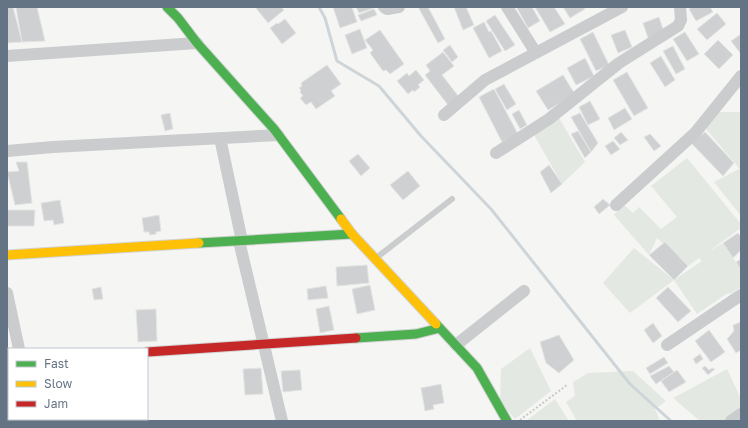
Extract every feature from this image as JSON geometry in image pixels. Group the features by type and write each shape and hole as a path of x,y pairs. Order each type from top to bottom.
{"street":[{"path":"167,7 274,129 352,234 477,368 507,421"},
{"path":"384,7 387,9 399,7"},
{"path":"507,7 536,53"},
{"path":"444,115 485,80 622,7"},
{"path":"496,153 549,119 619,63 678,26 681,20 680,7"},
{"path":"7,56 197,43"},
{"path":"616,205 695,133 741,76"},
{"path":"7,151 278,135"},
{"path":"220,138 241,241 282,421"},
{"path":"7,255 352,234"},
{"path":"456,345 524,291"},
{"path":"7,293 19,348"},
{"path":"667,345 741,295"},
{"path":"148,352 416,334 440,328"},
{"path":"731,421 741,414"}],"lane":[{"path":"375,259 452,199"}],"path":[{"path":"519,421 567,386"}],"shaded area":[{"path":"716,112 741,112 741,168 739,168 706,129"},
{"path":"559,118 585,162 562,184 534,135"},
{"path":"687,158 741,224 741,228 708,252 723,243 741,270 741,287 730,294 728,293 697,314 674,280 702,261 699,258 688,266 657,238 649,255 614,215 623,204 633,213 639,207 661,229 677,217 651,186"},
{"path":"741,168 741,216 714,182"},
{"path":"634,248 674,280 630,313 603,283"},
{"path":"530,348 551,391 515,419 500,402 501,369"},
{"path":"727,369 741,399 741,408 726,421 700,421 673,398"},
{"path":"633,371 666,401 655,409 660,421 577,421 566,402 575,396 573,382 588,373"},
{"path":"555,399 569,421 526,421"}],"building":[{"path":"7,7 13,7 22,42 7,43"},
{"path":"16,7 37,7 45,41 22,42"},
{"path":"255,7 281,7 284,10 268,23"},
{"path":"333,7 352,7 357,22 340,28"},
{"path":"356,7 373,7 374,8 359,13"},
{"path":"418,7 428,7 445,39 438,43"},
{"path":"454,7 466,7 474,25 463,30"},
{"path":"532,7 540,21 528,28 517,8"},
{"path":"535,7 554,7 565,24 550,32"},
{"path":"563,7 584,7 585,9 570,18"},
{"path":"692,7 710,7 713,12 696,21 689,9"},
{"path":"374,9 377,15 361,21 358,15"},
{"path":"717,13 726,24 707,40 697,29"},
{"path":"495,15 515,45 505,51 486,21"},
{"path":"659,17 664,32 648,38 643,23"},
{"path":"285,19 296,33 282,44 270,28"},
{"path":"484,22 489,32 491,31 502,51 489,58 473,28"},
{"path":"360,29 367,48 352,54 345,35"},
{"path":"380,30 404,64 390,74 386,70 383,71 370,53 373,50 365,40"},
{"path":"625,30 632,47 618,53 611,35"},
{"path":"593,32 609,65 596,71 580,39"},
{"path":"685,32 699,54 687,61 673,39"},
{"path":"741,34 741,54 731,41"},
{"path":"718,40 733,55 719,69 704,54"},
{"path":"450,45 458,57 452,62 443,50"},
{"path":"673,46 685,69 676,74 663,51"},
{"path":"443,52 454,66 442,75 459,97 448,105 425,75 430,71 426,65"},
{"path":"661,56 675,80 665,87 650,63"},
{"path":"585,58 594,76 576,85 567,68"},
{"path":"327,65 341,84 331,91 335,96 316,109 311,102 306,105 300,98 303,96 299,88 302,86 301,83"},
{"path":"416,70 424,80 418,85 420,87 414,92 413,90 408,94 397,81 407,73 409,76"},
{"path":"627,72 648,108 634,116 613,80"},
{"path":"563,75 575,94 548,110 536,91"},
{"path":"504,84 516,104 507,110 495,89"},
{"path":"494,89 518,134 502,142 479,97"},
{"path":"590,101 600,119 588,125 579,107"},
{"path":"625,108 632,119 614,130 608,118"},
{"path":"519,110 527,125 520,129 512,114"},
{"path":"170,113 173,129 165,131 161,115"},
{"path":"580,113 598,143 591,152 571,117"},
{"path":"578,131 591,152 585,158 571,134"},
{"path":"621,132 628,140 620,145 614,138"},
{"path":"705,132 734,163 723,176 691,143"},
{"path":"650,134 661,146 654,151 644,137"},
{"path":"613,141 620,149 611,155 605,146"},
{"path":"358,154 370,168 361,176 349,161"},
{"path":"16,162 27,162 32,203 15,205 7,172 19,171"},
{"path":"549,165 562,184 551,193 540,172"},
{"path":"408,171 420,186 403,200 390,185"},
{"path":"603,199 610,205 599,214 594,207"},
{"path":"60,200 64,223 54,225 53,220 44,221 41,203"},
{"path":"7,210 35,210 34,226 7,226"},
{"path":"159,215 161,231 150,235 149,232 144,232 142,218"},
{"path":"738,233 741,237 741,250 733,258 723,243"},
{"path":"665,242 688,266 674,280 649,255"},
{"path":"741,259 741,270 736,262"},
{"path":"367,265 369,283 337,286 336,267"},
{"path":"370,285 375,310 357,314 352,289"},
{"path":"326,286 328,298 308,300 307,289"},
{"path":"101,287 103,299 94,300 92,289"},
{"path":"668,287 691,311 678,322 656,298"},
{"path":"329,306 334,330 320,333 316,309"},
{"path":"156,309 157,341 138,342 136,310"},
{"path":"741,322 741,350 736,353 727,339 734,331 733,325"},
{"path":"653,323 662,336 653,343 644,330"},
{"path":"709,330 725,352 711,362 695,341"},
{"path":"559,335 574,360 559,373 546,363 540,342"},
{"path":"700,354 703,359 696,364 693,359"},
{"path":"664,357 668,363 650,374 646,368"},
{"path":"669,366 674,372 656,384 650,376"},
{"path":"705,366 709,370 712,368 715,369 708,375 702,368"},
{"path":"261,368 263,394 245,395 243,369"},
{"path":"300,370 302,390 283,392 281,371"},
{"path":"677,370 686,382 669,392 661,381"},
{"path":"441,384 444,403 433,405 434,409 425,411 421,388"}],"waterway":[{"path":"319,7 325,18 337,61 379,86 421,136 491,209 630,384 671,421"}],"traffic: fast":[{"path":"167,7 274,129 341,219"},
{"path":"199,243 352,234"},
{"path":"436,324 477,368 507,421"},
{"path":"356,338 416,334 440,328"}],"traffic: slow":[{"path":"341,219 352,234 436,324"},
{"path":"7,255 199,243"}],"traffic: jam":[{"path":"148,352 356,338"}]}
